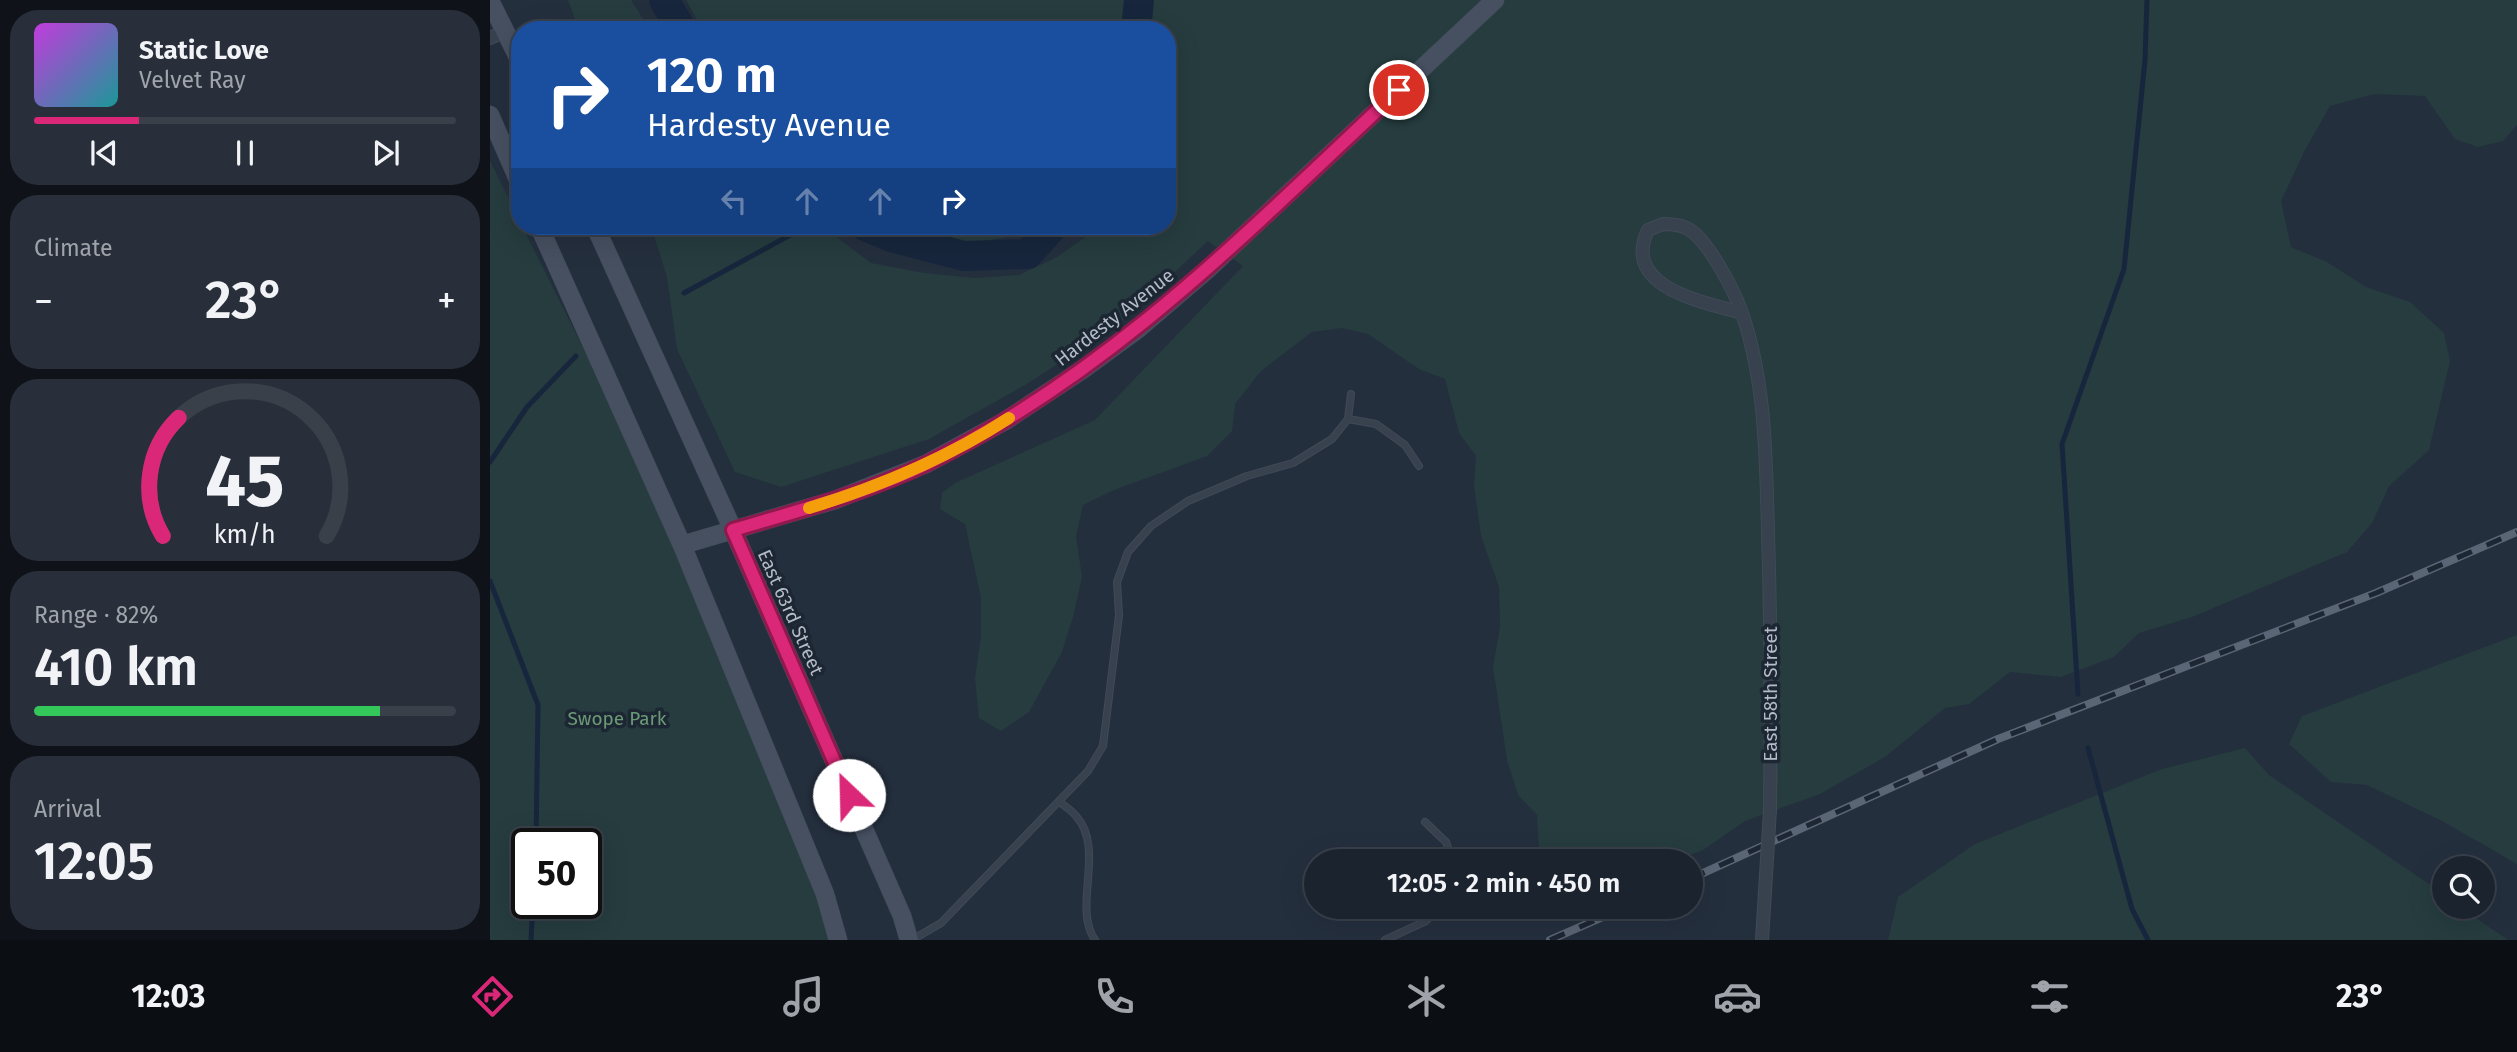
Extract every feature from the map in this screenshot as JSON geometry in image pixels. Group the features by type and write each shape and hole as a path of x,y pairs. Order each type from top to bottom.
{"main road":[{"name":"Hardesty Avenue","path":"682,545 835,500 926,464 1005,421 1082,370 1138,329 1208,270 1495,0"},
{"path":"490,1 498,35 511,50"},
{"path":"490,115 511,163"},
{"path":"543,235 682,545 825,894 838,940"},
{"name":"East 63rd Street","path":"599,235 733,530 911,940"}],"street":[{"name":"East 58th Street","path":"1742,313 1678,295 1665,287 1648,269 1643,250 1648,230 1663,224 1673,224 1694,233 1720,268 1742,313 1752,343 1760,383 1772,658 1770,810 1762,940"}],"lane":[{"path":"911,940 941,923 1088,771 1103,746 1118,626 1117,582 1128,552 1150,526 1188,501 1247,476 1293,463 1332,439 1348,419 1351,394"},
{"path":"1348,419 1376,424 1405,445 1419,466"},
{"path":"1059,801 1078,817 1086,838 1090,864 1087,907 1091,933 1096,940"},
{"path":"1425,822 1446,842 1449,849"},
{"path":"1385,940 1428,919"}],"green space":[{"path":"568,0 631,0 644,21 576,21"},
{"path":"686,0 2517,0 2517,125 2503,141 2478,147 2455,139 2425,96 2374,94 2330,106 2281,201 2291,247 2327,262 2366,287 2410,302 2444,333 2450,361 2429,450 2389,486 2372,523 2347,552 2192,617 2139,633 2114,657 2061,677 2010,672 1969,704 1945,708 1885,757 1820,794 1745,821 1703,850 1539,849 1537,815 1518,795 1507,760 1493,667 1500,627 1499,587 1481,536 1474,486 1476,456 1459,433 1445,379 1419,369 1368,334 1342,328 1312,332 1261,371 1235,404 1232,431 1207,456 1114,490 1083,505 1076,536 1082,577 1062,652 1029,712 1001,731 979,718 975,678 981,636 981,598 965,524 940,509 942,493 955,483 1095,420 1243,266 1208,241 1117,326 1025,385 929,439 781,487 735,472 677,349 667,277 654,235 834,235 871,263 924,273 975,278 1019,275 1057,257 1088,235 1176,235 1176,21 698,21"},
{"name":"Swope Park","path":"490,161 511,203 511,235 527,235 682,545 835,940 490,940"},
{"path":"877,235 1020,235 916,252"},
{"path":"2517,635 2517,864 2444,822 2367,785 2331,782 2289,744 2302,716"},
{"path":"2245,748 2269,775 2432,886 2432,919 2477,919 2508,940 1888,940 1898,897 1975,844 2162,769"}],"waterway":[{"path":"664,0 677,21"},
{"path":"1137,21 1139,0"},
{"path":"2078,694 2062,444 2124,269 2145,60 2147,0"},
{"path":"684,293 790,235"},
{"path":"886,235 964,256 1028,254 1045,235"},
{"path":"490,462 527,407 576,356"},
{"path":"490,581 538,705 536,828"},
{"path":"2088,748 2132,909 2148,940"},
{"path":"531,940 532,919"}],"railway":[{"path":"1703,873 1998,739 2376,593 2517,532"},
{"path":"1550,940 1598,919"}],"slow traffic":[{"path":"809,508 926,464 1009,418"}],"route":[{"path":"849,795 733,530 835,500 926,464 1005,421 1138,329 1208,270 1399,90"}]}
